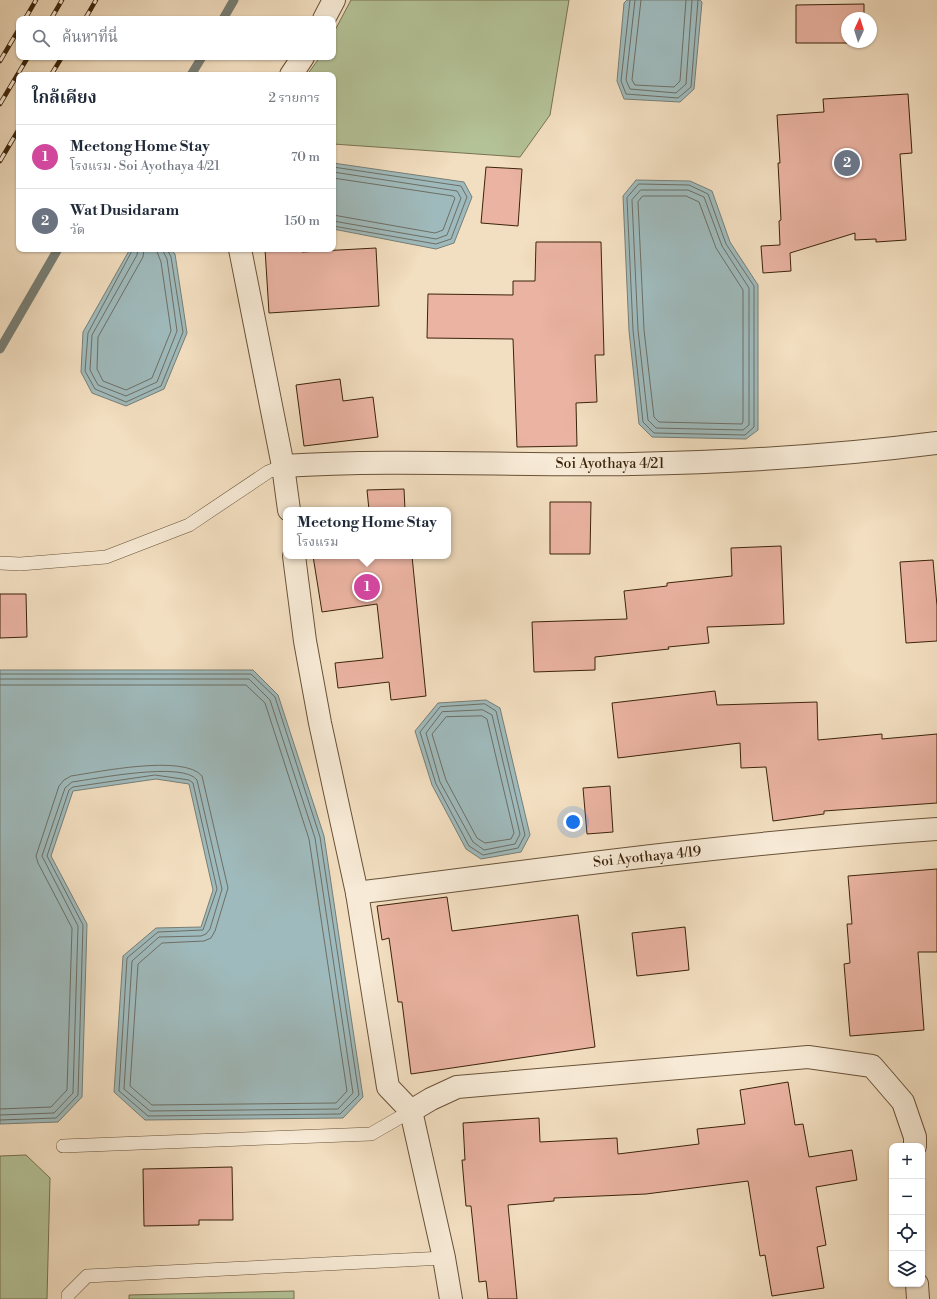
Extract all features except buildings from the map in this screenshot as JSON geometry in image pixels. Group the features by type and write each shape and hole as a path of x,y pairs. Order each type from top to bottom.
{"street":[{"path":"326,16 334,0"},
{"path":"293,72 301,60"},
{"path":"241,252 283,466 289,507"},
{"name":"Soi Ayothaya 4/21","path":"283,466 405,462 632,464 773,458 937,443"},
{"path":"294,559 305,641 320,723 357,893 388,1087 411,1110 444,1258 451,1299"},
{"name":"Soi Ayothaya 4/19","path":"357,893 612,860 830,836 937,829"},
{"path":"411,1110 457,1087 808,1057 872,1066 904,1102 915,1137 915,1143"},
{"path":"917,1287 918,1299"}],"lane":[{"path":"0,563 20,564 106,557 189,525 268,472 283,466"},
{"path":"63,1146 371,1134 411,1110"},
{"path":"68,1299 68,1295 87,1276 444,1258"}],"green space":[{"path":"351,0 569,0 550,115 520,157 336,144 336,72 309,72 318,60 336,60 336,28"},
{"path":"26,1155 50,1178 47,1299 0,1299 0,1156"},
{"path":"294,1291 294,1299 129,1299 129,1295"}],"water":[{"path":"627,0 700,0 702,2 694,89 680,102 624,99 617,81 624,3"},
{"path":"336,163 464,182 472,197 454,243 436,249 336,230"},
{"path":"636,180 690,181 712,191 730,242 758,285 758,430 746,439 652,437 639,424 629,331 623,196"},
{"path":"128,252 173,252 175,254 187,333 164,389 126,406 92,393 81,372 83,332"},
{"path":"0,670 253,670 278,695 324,836 363,1097 343,1118 145,1120 114,1092 123,956 156,928 201,927 213,890 189,784 156,779 73,791 51,856 87,924 82,1097 58,1122 0,1124"},
{"path":"486,700 500,708 530,835 521,852 481,859 466,849 432,785 415,731 438,703"}],"waterway":[{"path":"225,16 234,0"},
{"path":"193,72 200,60"},
{"path":"0,349 56,252"}],"railway":[{"path":"27,16 36,0"},
{"path":"53,16 62,0"},
{"path":"87,16 96,0"},
{"path":"0,61 16,34"},
{"path":"19,72 26,60"},
{"path":"53,72 60,60"},
{"path":"0,104 16,77"},
{"path":"0,161 16,134"}],"place":[{"name":"Wat Dusidaram","path":"847,163"},
{"name":"Meetong Home Stay","path":"367,587"}]}
